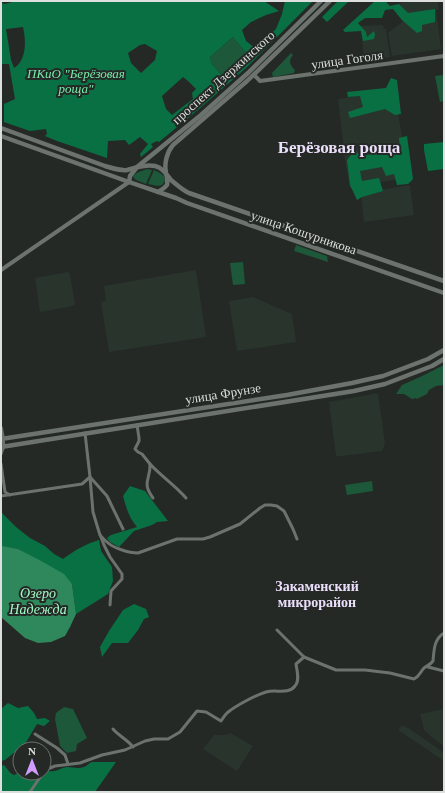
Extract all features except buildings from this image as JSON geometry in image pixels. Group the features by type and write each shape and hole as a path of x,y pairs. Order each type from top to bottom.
{"main road":[{"name":"проспект Дзержинского","path":"137,167 201,115 248,73 321,1"},
{"name":"проспект Дзержинского","path":"158,192 167,185 168,177 166,173 166,158 170,148 254,74 330,1"},
{"path":"1,128 113,168 126,170 144,165 161,168 166,173"},
{"path":"1,136 129,182 130,176 137,167"},
{"name":"улица Кошурникова","path":"166,173 185,192 444,281"},
{"name":"улица Кошурникова","path":"129,182 444,293"},
{"name":"улица Фрунзе","path":"2,439 260,399 352,383 383,376 428,359 444,350"},
{"name":"улица Фрунзе","path":"2,446 354,391 385,384 432,366 444,359"},
{"path":"260,399 262,406"},
{"path":"227,404 228,411"}],"street":[{"name":"улица Гоголя","path":"254,74 260,81 444,56"},
{"path":"1,270 129,182"},
{"path":"137,425 139,441 135,449 142,454 150,464 186,498"},
{"path":"1,428 1,454"},
{"path":"84,433 93,512 104,545 110,557 122,574 122,579 111,591 110,604"},
{"path":"1,464 5,492 10,495"},
{"path":"150,464 147,486 148,492 153,498"},
{"path":"1,496 82,484 90,477"},
{"path":"90,477 107,496 123,529"},
{"path":"100,535 112,546 132,553 138,553 176,539 197,539 210,537 240,524 260,508 266,505 271,505 277,506 284,511 297,539"},
{"path":"277,630 304,657 336,670 364,670 390,673 414,679 418,677 423,669 429,666 433,661 435,644 437,639 444,633"},
{"path":"52,768 80,763 102,755 125,750 145,741 154,739 168,739 180,732 197,711 206,712 221,721 227,713 266,692 287,692 296,686 298,680 296,664 304,657"},
{"path":"426,667 444,670"},
{"path":"113,729 118,735 133,746"},
{"path":"35,734 64,755 68,764"},
{"path":"30,792 38,781"}],"shaded area":[{"path":"403,1 438,1 439,9 436,10 441,49 392,56 388,33 405,20 399,5"},
{"path":"383,25 384,29 386,29 390,57 364,60 361,26"},
{"path":"233,37 248,55 223,77 212,64 210,57"},
{"path":"291,53 293,55 290,59 290,63 295,70 294,73 273,77 272,73"},
{"path":"443,75 444,101 440,102 435,76"},
{"path":"394,90 409,177 350,188 345,160 338,99"},
{"path":"147,169 152,170 146,184 134,178 133,176"},
{"path":"154,170 164,176 165,181 162,185 158,186 148,184"},
{"path":"410,185 414,215 364,222 361,193"},
{"path":"296,245 327,256 328,262 294,251"},
{"path":"243,262 245,284 233,285 230,263"},
{"path":"196,270 206,337 109,352 101,302 106,301 104,286"},
{"path":"68,272 70,275 75,304 73,306 40,312 35,278"},
{"path":"253,297 292,314 296,342 237,351 229,301"},
{"path":"444,365 444,385 436,386 429,390 427,394 417,399 412,399 404,394 396,394 402,385"},
{"path":"378,393 385,444 382,451 336,456 329,402"},
{"path":"372,481 373,491 347,495 345,485"},
{"path":"64,707 73,709 87,738 77,744 76,751 67,753 60,746 55,719 56,713"},
{"path":"444,709 444,746 424,730 420,714"},
{"path":"402,725 444,753 444,761 398,730"},
{"path":"230,733 253,746 237,771 203,749 214,735 227,735"}],"green space":[{"name":"ПКиО \"Берёзовая роща\"","path":"16,1 264,1 279,11 251,22 242,30 246,41 255,48 276,29 285,1 313,1 246,68 159,142 157,141 151,144 153,147 141,157 140,154 148,144 140,137 129,145 125,140 108,141 107,158 45,136 47,134 46,129 30,131 4,122 4,104 15,99 9,64 1,64 1,3 5,4","holes":["23,27 25,38 23,55 21,60 14,68 11,60 6,29","233,37 248,55 223,77 212,64 210,57","145,44 157,51 155,60 141,73 131,63 128,53 140,45","183,77 196,89 192,93 193,99 172,115 166,109 162,96"]},
{"path":"338,1 349,1 327,22 322,17"},
{"path":"375,1 385,1 390,6 399,4 408,13 435,9 435,22 422,25 422,31 417,33 402,20 393,9 385,10 382,18 365,18 358,23 366,32 367,37 374,31 374,39 363,41 361,31 345,32 343,30"},
{"path":"391,78 397,80 401,114 395,115 385,109 350,118 348,112 363,107 360,96 348,97 347,92 386,88"},
{"path":"407,136 413,179 408,184 397,185 394,174 386,176 382,167 360,171 362,181 379,178 383,191 357,200 350,185 347,160 355,150 361,156 400,150 399,138"},
{"path":"444,142 444,169 428,171 424,144"},
{"path":"130,486 145,491 168,521 157,522 134,531 119,547 110,542 107,538 111,535 137,527 130,516 123,496"},
{"path":"1,512 30,538 45,546 54,554 63,559 80,548 99,540 101,551 112,567 113,581 108,594 76,614 72,584 18,549 1,547"},
{"path":"134,604 146,609 149,617 144,619 128,643 112,643 102,657 100,647 109,631 123,610"},
{"path":"8,703 18,708 28,706 37,719 45,718 50,721 44,726 37,724 27,741 12,741 12,754 5,760 1,761 1,709"},
{"path":"92,762 116,762 95,792 1,792 1,766 4,765 12,774 12,781 52,781 52,771 67,767 85,767"}],"water":[{"name":"Озеро Надежда","path":"2,546 18,549 43,562 64,574 72,584 76,614 65,636 51,642 38,643 25,638 1,617"}],"district":[{"name":"Берёзовая роща","path":"339,147"},
{"name":"Закаменский микрорайон","path":"317,594"}]}
